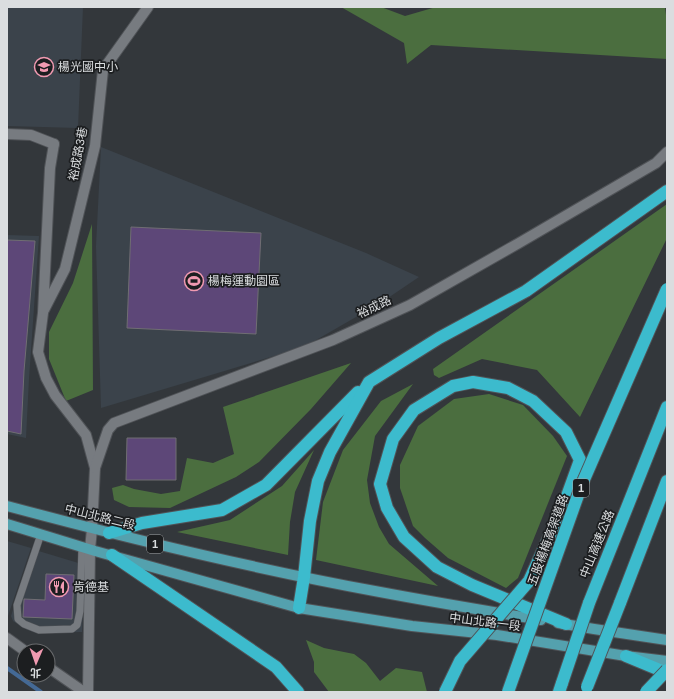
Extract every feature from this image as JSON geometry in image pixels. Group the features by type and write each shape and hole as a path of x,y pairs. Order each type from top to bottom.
{"highway":[{"path":"109,533 142,523 222,510 266,485 369,382 439,338 526,291 667,191"},
{"name":"五股楊梅高架道路","path":"508,692 582,484 667,289"},
{"path":"299,608 310,521 318,481 330,452 369,382"},
{"path":"445,692 460,661 529,581 563,507 580,460 566,432 533,401 508,388 473,382 453,386 414,410 393,439 380,484 387,508 404,537 437,566 472,585 566,624"},
{"name":"中山高速公路","path":"560,688 589,603 667,407"},
{"path":"586,689 667,481"},
{"path":"112,554 276,667 298,692"},
{"path":"626,656 667,673"},
{"path":"656,692 667,665"},
{"path":"646,692 667,670"}],"main road":[{"name":"中山北路二段","path":"7,506 92,529 304,577"},
{"name":"1","path":"7,524 86,548 112,554 299,608"},
{"name":"中山北路一段","path":"304,577 380,592 667,640"},
{"name":"中山北路一段","path":"299,608 412,626 497,635 626,656 667,661"}],"street":[{"name":"裕成路3巷","path":"43,313 65,269 95,146 103,70 148,7"},
{"name":"裕成路3巷","path":"7,134 31,135 54,144 50,168 43,313 38,352 46,378 55,395 86,435 95,468 92,529 86,548 88,692"},
{"name":"裕成路","path":"95,468 108,430 114,423 333,340 410,305 656,163 667,152"},
{"path":"7,638 16,644"},
{"path":"56,673 84,692"}],"lane":[{"path":"42,534 17,605 18,619 24,624 39,630 72,629 77,625 80,610 86,548"}],"shaded area":[{"name":"楊光國中小","path":"7,7 83,7 78,128 7,126"},
{"path":"101,147 366,253 419,277 382,302 304,347 101,408 96,246"},
{"path":"7,235 39,236 26,438 7,434"},
{"path":"7,541 31,548 7,619"},
{"path":"32,549 85,565 82,632 36,633 23,628 13,621 11,616"}],"green space":[{"path":"341,7 381,7 405,16 436,7 665,7 667,23 667,59 431,45 407,64 404,43"},
{"path":"667,204 667,238 580,417 537,370 482,359 439,378 434,375 433,369"},
{"path":"92,224 93,390 66,401 49,359 49,332 73,283"},
{"path":"351,363 311,409 259,462 236,477 170,508 129,507 114,500 112,488 123,485 134,489 161,494 180,491 187,458 213,463 234,454 223,407"},
{"path":"413,384 375,436 367,480 370,503 379,527 389,544 438,586 316,560 323,502 343,450 381,401"},
{"path":"489,394 523,405 553,436 567,456 518,578 506,588 448,558 425,538 413,526 400,488 400,465 418,426 454,399"},
{"path":"314,450 295,492 290,522 288,555 177,532 230,520 282,486"},
{"path":"306,640 324,648 354,654 366,663 380,681 396,668 422,672 427,692 329,692 314,672 314,662"}],"building":[{"name":"楊梅運動園區","path":"131,227 261,233 256,334 127,328"},
{"path":"7,240 35,241 24,371 21,434 7,431"},
{"path":"127,438 176,438 176,480 126,480"},
{"name":"肯德基","path":"46,574 74,575 72,619 23,617 24,599 45,600"}],"waterway":[{"path":"7,668 41,692"}],"place":[{"name":"楊光國中小","path":"44,67"},
{"name":"楊梅運動園區","path":"194,281"},
{"name":"肯德基","path":"59,587"}]}
